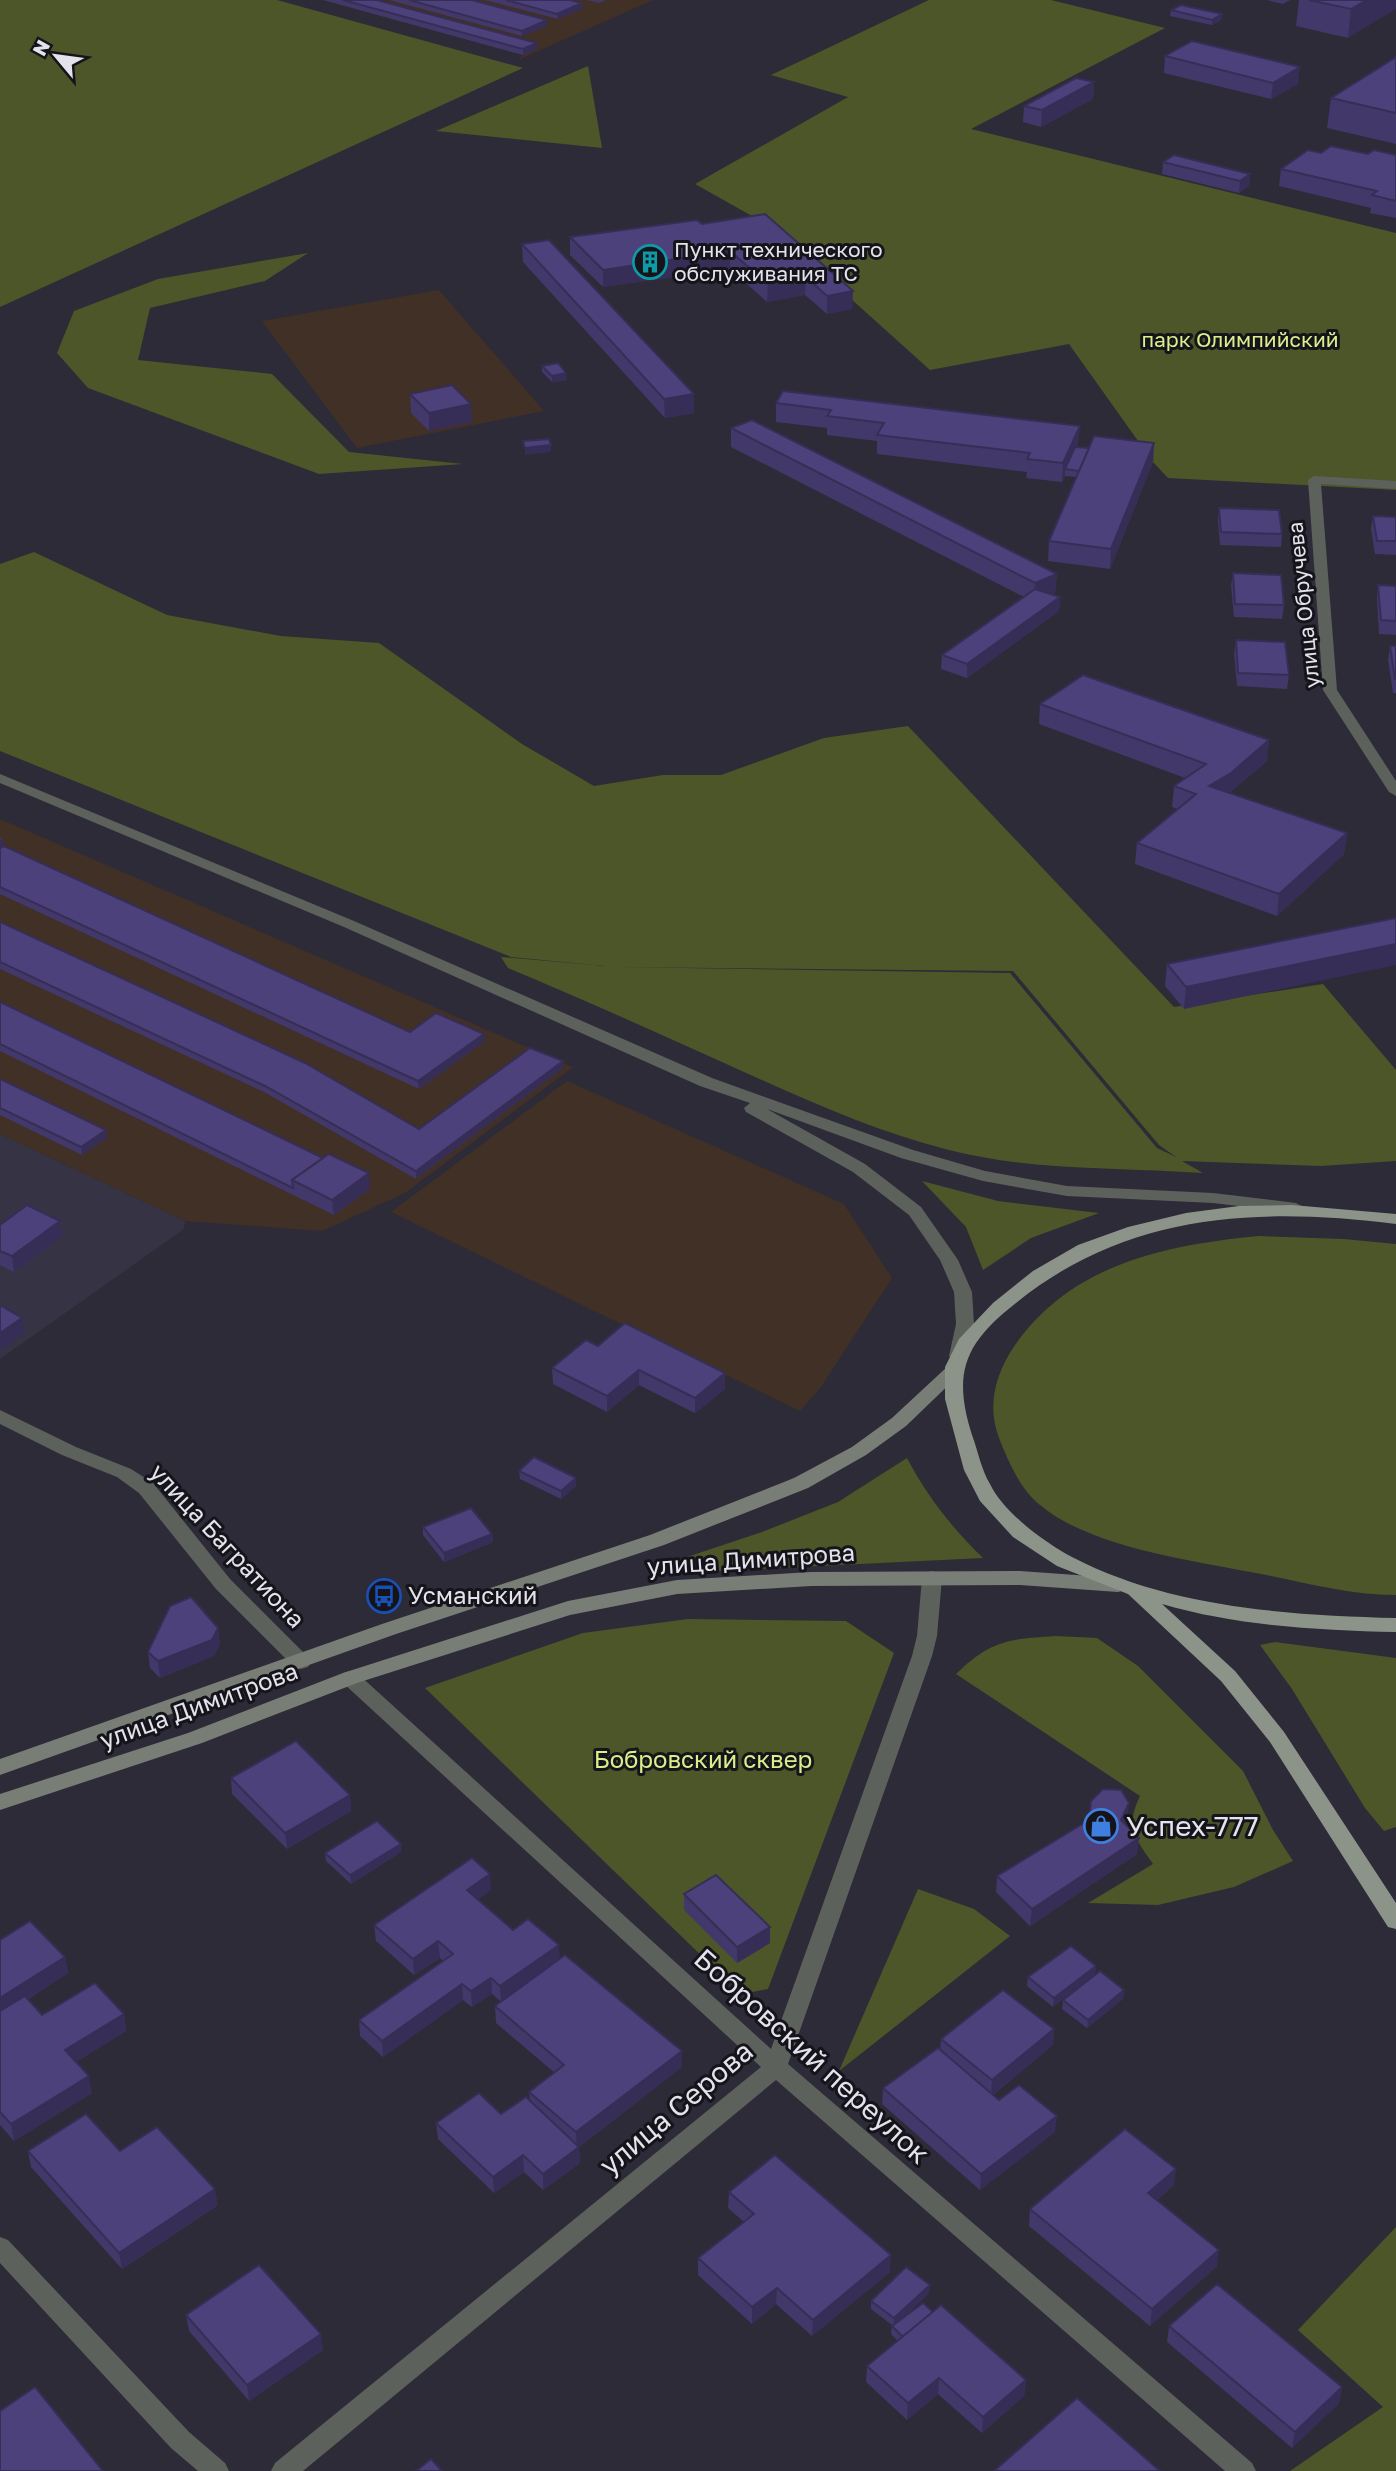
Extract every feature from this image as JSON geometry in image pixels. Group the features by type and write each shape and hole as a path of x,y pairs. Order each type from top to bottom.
{"main road":[{"name":"улица Димитрова","path":"0,1767 389,1629 657,1541 801,1483 859,1451 900,1422 956,1364 982,1324 1020,1288 1041,1272 1102,1243 1155,1226 1208,1216 1324,1212 1391,1217"},
{"name":"улица Димитрова","path":"956,1364 954,1395 958,1420 975,1476 988,1498 1005,1518 1044,1550 1067,1564 1126,1587"},
{"name":"улица Димитрова","path":"0,1802 195,1738 350,1678 568,1608 677,1587 811,1579 1020,1578 1126,1587 1253,1614 1396,1625"},
{"path":"1126,1587 1228,1676 1277,1737 1396,1921"}],"street":[{"name":"улица Обручева","path":"1396,485 1314,480 1330,690 1396,792"},
{"path":"0,778 349,924 706,1082 907,1154 1017,1184 1067,1191 1213,1198 1324,1212"},
{"path":"706,1082 859,1168 915,1211 949,1260 964,1292 965,1324 956,1364"},
{"name":"улица Багратиона","path":"0,1416 69,1451 124,1473 146,1488 223,1584 301,1662"},
{"name":"улица Серова","path":"284,2471 776,2067 922,1656 927,1636 932,1578"},
{"name":"Бобровский переулок","path":"350,1678 776,2067 1243,2471"},
{"path":"0,2247 180,2440 216,2471"}],"shaded area":[{"path":"323,0 653,0 518,60 523,55"},
{"path":"439,290 544,411 357,448 262,321"},
{"path":"0,819 573,1067 405,1193 322,1231 185,1221 0,1134"},
{"path":"567,1081 844,1204 892,1278 821,1387 800,1411 391,1212"},
{"path":"0,1134 185,1221 184,1229 0,1359"}],"green space":[{"path":"0,0 277,0 523,68 0,307"},
{"name":"парк Олимпийский","path":"929,0 1051,0 1165,28 971,129 1396,233 1396,490 1168,478 1153,462 1069,344 930,370 770,226 695,184 848,97 771,75"},
{"path":"588,66 602,148 436,131"},
{"path":"308,253 265,281 150,308 138,360 272,374 349,452 463,464 319,474 88,388 57,353 74,311 158,279"},
{"path":"34,552 167,615 281,636 379,643 522,744 594,786 663,775 721,775 824,738 908,726 1174,1007 1323,984 1396,1070 1396,1161 1321,1166 1182,1161 1203,1173 1011,1162 920,1142 863,1123 806,1099 508,968 501,957 605,966 511,957 0,751 0,564","holes":["616,967 1013,971 1159,1145 1176,1157 1157,1148 1010,973"]},
{"path":"922,1181 998,1201 1099,1213 1031,1238 983,1270 966,1227"},
{"path":"1259,1236 1396,1244 1396,1595 1345,1591 1176,1558 1087,1532 1061,1520 1026,1491 999,1438 993,1403 997,1380 1013,1348 1036,1319 1062,1296 1091,1278 1155,1253 1189,1245"},
{"path":"907,1458 941,1511 983,1558 657,1574 651,1569 762,1532 838,1502"},
{"name":"Бобровский сквер","path":"688,1619 846,1621 894,1653 768,1989 741,1994 425,1688 583,1633"},
{"path":"1056,1636 1097,1638 1138,1666 1243,1771 1273,1830 1293,1861 1234,1887 1158,1905 1088,1903 1153,1864 1134,1832 1133,1816 1140,1796 956,1674 980,1654 1002,1643"},
{"path":"1275,1642 1396,1658 1396,1827 1384,1831 1365,1808 1292,1689 1260,1645"},
{"path":"918,1889 974,1909 1010,1936 839,2071"},
{"path":"1396,2227 1396,2471 1290,2471 1383,2407 1298,2330"}],"building":[{"path":"343,0 377,0 537,43 523,49"},
{"path":"409,0 472,0 547,20 522,31"},
{"path":"506,0 570,0 582,3 557,14"},
{"path":"1309,0 1367,0 1351,9"},
{"path":"1181,5 1222,14 1212,20 1171,10"},
{"path":"1192,41 1300,67 1273,83 1165,56"},
{"path":"1396,57 1396,113 1331,98"},
{"path":"1076,78 1094,82 1042,110 1024,106"},
{"path":"1331,146 1368,154 1374,150 1396,155 1396,201 1372,195 1377,191 1281,169 1308,150 1321,153"},
{"path":"1174,155 1250,174 1240,181 1163,162"},
{"path":"765,214 853,291 827,296 806,277 768,284 730,251 603,270 570,237 697,220 702,224"},
{"path":"549,240 694,394 664,399 522,244"},
{"path":"558,363 566,373 552,376 542,366"},
{"path":"452,385 471,404 429,413 410,394"},
{"path":"783,391 1080,426 1063,463 1027,459 1030,453 877,435 884,423 827,416 831,410 776,403"},
{"path":"752,420 1057,574 1035,583 731,428"},
{"path":"1094,436 1154,443 1111,549 1049,541"},
{"path":"549,439 551,445 525,448 523,441"},
{"path":"1075,447 1089,448 1079,471 1065,469"},
{"path":"1219,508 1279,510 1282,534 1221,532"},
{"path":"1373,516 1396,517 1396,541 1377,541"},
{"path":"1233,573 1281,575 1284,605 1235,604"},
{"path":"1378,585 1396,586 1396,621 1381,620"},
{"path":"1035,589 1060,597 967,664 942,655"},
{"path":"1236,640 1285,642 1289,675 1238,673"},
{"path":"1390,646 1396,646 1396,679 1395,679"},
{"path":"1083,675 1269,740 1231,773 1209,786 1347,833 1279,894 1137,843 1196,794 1174,786 1206,764 1040,704"},
{"path":"4,846 410,1032 436,1013 484,1034 418,1081 0,887 0,848"},
{"path":"1396,918 1396,944 1186,987 1167,964"},
{"path":"0,922 305,1063 419,1129 530,1048 563,1061 416,1171 265,1086 0,962"},
{"path":"0,1002 323,1158 292,1180 293,1188 0,1044"},
{"path":"0,1079 106,1130 81,1147 0,1108"},
{"path":"329,1154 369,1173 332,1200 292,1180"},
{"path":"27,1205 60,1221 12,1256 0,1251 0,1225"},
{"path":"0,1305 22,1318 0,1333"},
{"path":"625,1323 725,1373 695,1398 639,1370 607,1396 552,1368 586,1340 598,1346"},
{"path":"534,1457 576,1478 561,1491 519,1471"},
{"path":"471,1508 492,1534 444,1553 423,1527"},
{"path":"191,1597 218,1628 212,1640 158,1661 148,1652 170,1606"},
{"path":"296,1741 350,1795 285,1833 231,1778"},
{"path":"1103,1789 1121,1790 1129,1803 1121,1820 1139,1838 1032,1909 997,1876 1089,1820 1091,1801"},
{"path":"377,1821 401,1844 350,1875 325,1853"},
{"path":"472,1858 490,1874 467,1890 513,1930 528,1919 559,1945 500,1986 491,1978 471,1991 462,1984 382,2041 359,2020 453,1954 438,1941 413,1959 374,1925"},
{"path":"716,1875 770,1927 737,1947 684,1894"},
{"path":"30,1921 65,1957 0,1998 0,1940"},
{"path":"1071,1946 1096,1966 1054,1998 1028,1977"},
{"path":"565,1955 682,2051 576,2132 529,2092 564,2065 495,2006"},
{"path":"1100,1971 1124,1990 1088,2020 1063,2000"},
{"path":"95,1983 124,2014 65,2050 89,2076 11,2124 0,2112 0,2011 25,1996 42,2015"},
{"path":"1003,1990 1054,2029 992,2080 941,2039"},
{"path":"938,2048 999,2100 1019,2085 1057,2116 981,2174 883,2088"},
{"path":"479,2093 501,2114 526,2097 579,2147 543,2174 523,2155 493,2177 436,2123"},
{"path":"86,2114 120,2151 157,2127 215,2189 119,2253 28,2151"},
{"path":"1125,2129 1176,2169 1148,2193 1219,2250 1152,2309 1030,2209"},
{"path":"775,2155 891,2255 813,2320 777,2288 752,2307 698,2258 754,2214 729,2192"},
{"path":"259,2265 321,2334 247,2385 186,2315"},
{"path":"906,2267 930,2285 894,2318 871,2301"},
{"path":"1217,2284 1342,2387 1295,2432 1169,2326"},
{"path":"923,2303 933,2312 903,2337 892,2326"},
{"path":"941,2305 1026,2380 983,2417 939,2378 908,2403 867,2366"},
{"path":"35,2387 103,2471 0,2471 0,2411"},
{"path":"1077,2398 1160,2471 994,2471"},
{"path":"431,2459 442,2471 416,2471"}],"place":[{"name":"Пункт технического обслуживания ТС","path":"650,262"},
{"name":"Усманский","path":"384,1596"},
{"name":"Успех-777","path":"1101,1826"}]}
